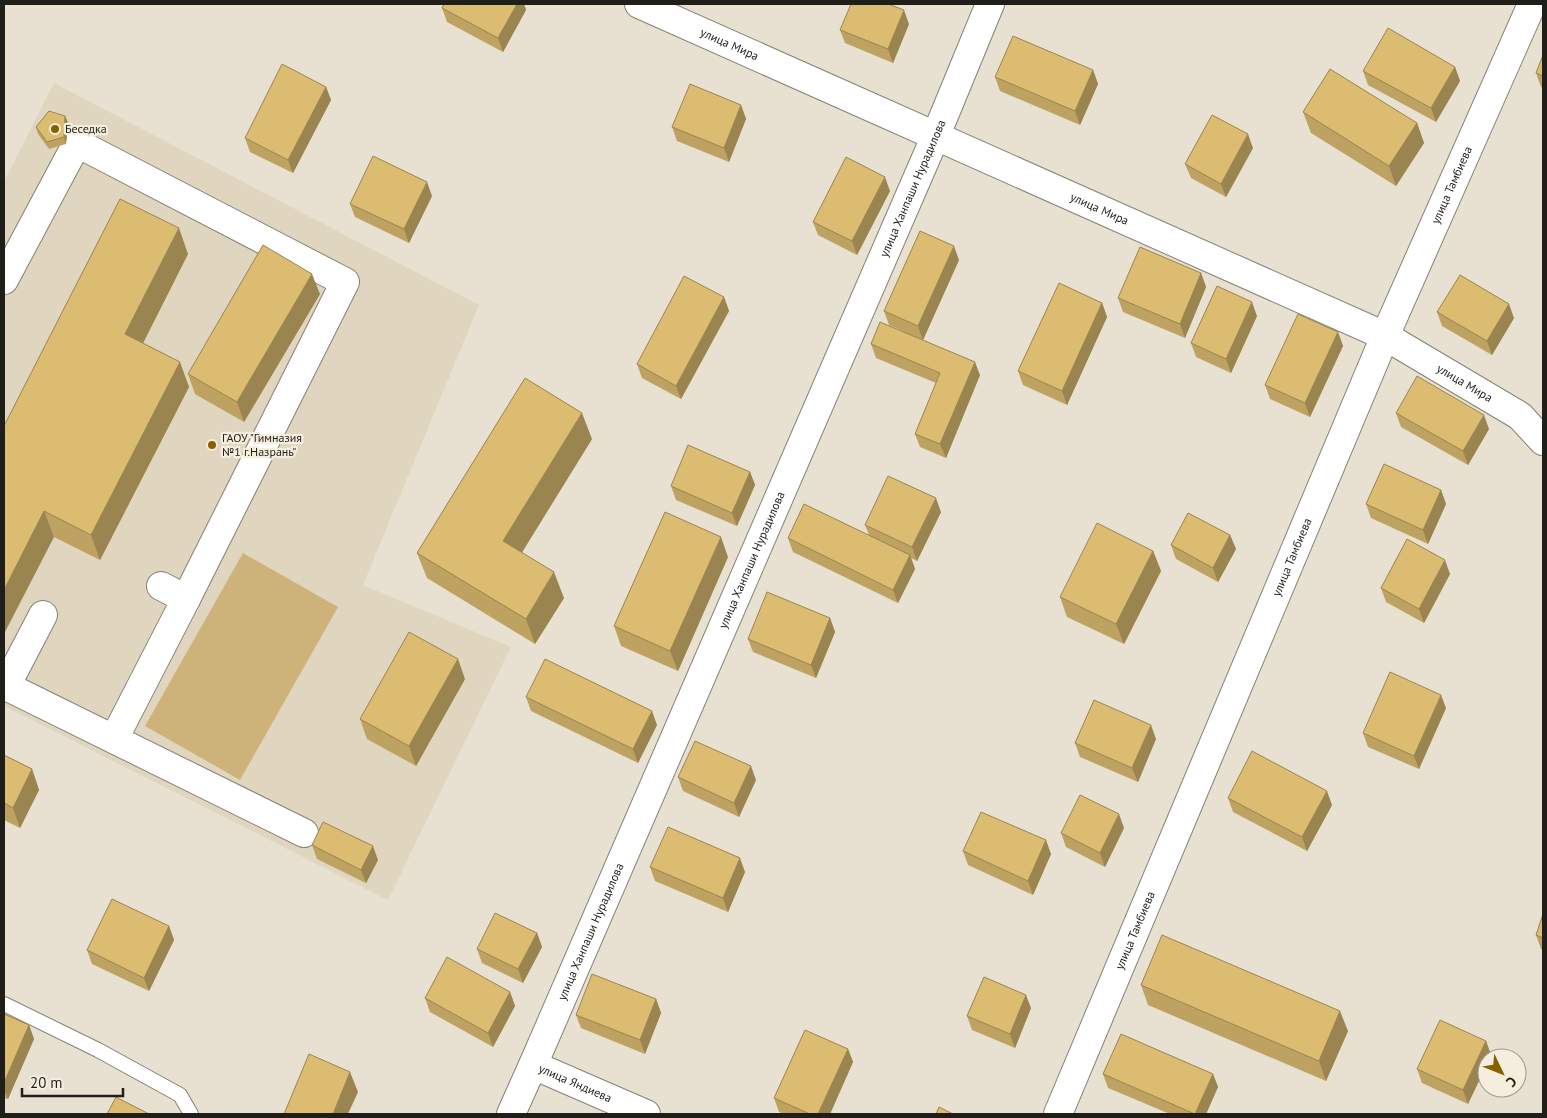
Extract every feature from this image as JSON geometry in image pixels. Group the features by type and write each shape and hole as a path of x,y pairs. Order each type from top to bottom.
{"street":[{"name":"улица Мира","path":"639,4 1386,336 1520,416 1543,441"},
{"name":"улица Ханпаши Нурадилова","path":"510,1114 533,1065 936,135 990,4"},
{"name":"улица Тамбиева","path":"1058,1114 1386,336 1532,4"},
{"path":"4,280 77,143 345,282 114,739"},
{"path":"161,586 186,599"},
{"path":"43,615 5,686 304,833"},
{"name":"улица Яндиева","path":"533,1065 646,1114"}],"lane":[{"path":"4,1004 98,1050 180,1095 191,1114"}],"shaded area":[{"name":"ГАОУ \"Гимназия №1 г.Назрань\"","path":"54,83 479,305 363,585 511,647 388,900 4,706 4,181"},
{"path":"243,553 338,607 240,780 145,726"}],"building":[{"path":"444,4 517,4 498,38 442,8"},
{"path":"851,4 888,4 904,10 888,49 840,30"},
{"path":"1388,28 1455,67 1431,108 1363,71"},
{"path":"1013,36 1093,70 1075,111 995,77"},
{"path":"1543,55 1543,76 1536,73"},
{"path":"282,64 326,87 288,160 245,138"},
{"path":"1330,69 1417,123 1389,166 1303,112"},
{"path":"690,84 741,105 724,148 672,127"},
{"name":"Беседка","path":"49,111 65,116 64,137 47,142 36,127"},
{"path":"1212,115 1248,134 1221,184 1185,164"},
{"path":"373,156 427,182 404,229 350,204"},
{"path":"846,157 885,177 852,241 813,222"},
{"path":"120,199 179,228 125,334 180,362 91,535 44,511 4,590 4,426"},
{"path":"920,231 954,246 918,326 884,311"},
{"path":"263,245 312,274 237,402 188,374"},
{"path":"1140,247 1201,273 1180,324 1118,298"},
{"path":"1460,275 1509,304 1487,341 1437,312"},
{"path":"684,276 724,297 676,386 637,364"},
{"path":"1059,283 1102,303 1062,391 1018,371"},
{"path":"1217,286 1252,302 1226,359 1191,343"},
{"path":"1298,314 1338,332 1305,403 1265,385"},
{"path":"880,322 975,362 940,444 915,434 940,373 871,344"},
{"path":"1417,376 1484,415 1463,451 1396,413"},
{"path":"525,378 582,413 503,541 554,572 526,619 417,553"},
{"path":"688,445 750,472 732,513 671,486"},
{"path":"1384,464 1441,490 1423,530 1366,504"},
{"path":"888,476 936,498 912,547 865,525"},
{"path":"804,504 910,555 893,590 788,538"},
{"path":"665,512 721,537 670,651 614,626"},
{"path":"1188,513 1230,535 1213,568 1171,545"},
{"path":"1097,523 1153,551 1116,624 1060,597"},
{"path":"1407,539 1445,560 1419,609 1381,588"},
{"path":"767,592 830,618 811,665 748,639"},
{"path":"409,632 458,659 409,746 360,719"},
{"path":"545,659 652,711 633,749 526,697"},
{"path":"1390,672 1441,695 1414,756 1363,733"},
{"path":"1094,700 1151,725 1132,768 1075,743"},
{"path":"695,741 751,766 734,803 678,777"},
{"path":"1252,751 1327,791 1302,837 1228,798"},
{"path":"4,755 32,769 13,808 4,803"},
{"path":"1080,795 1119,814 1100,853 1061,833"},
{"path":"981,812 1046,840 1028,881 963,851"},
{"path":"323,822 373,846 361,870 312,845"},
{"path":"668,827 740,858 723,898 650,867"},
{"path":"112,899 169,926 144,978 87,950"},
{"path":"495,913 537,933 518,969 477,949"},
{"path":"1543,914 1543,938 1536,935"},
{"path":"1162,935 1340,1011 1319,1061 1141,985"},
{"path":"447,957 510,992 488,1033 425,998"},
{"path":"592,974 656,999 640,1040 576,1015"},
{"path":"984,977 1026,995 1010,1034 967,1016"},
{"path":"4,1014 29,1025 4,1083"},
{"path":"1440,1020 1486,1041 1483,1048 1477,1048 1477,1060 1463,1090 1417,1069"},
{"path":"805,1030 848,1049 818,1114 810,1114 774,1098"},
{"path":"1121,1034 1213,1074 1195,1114 1103,1074"},
{"path":"309,1054 350,1072 333,1114 284,1114"},
{"path":"116,1097 149,1114 107,1114"},
{"path":"939,1107 953,1114 936,1114"}],"place":[{"name":"Беседка","path":"55,129"},
{"name":"ГАОУ \"Гимназия №1 г.Назрань\"","path":"212,445"}]}
